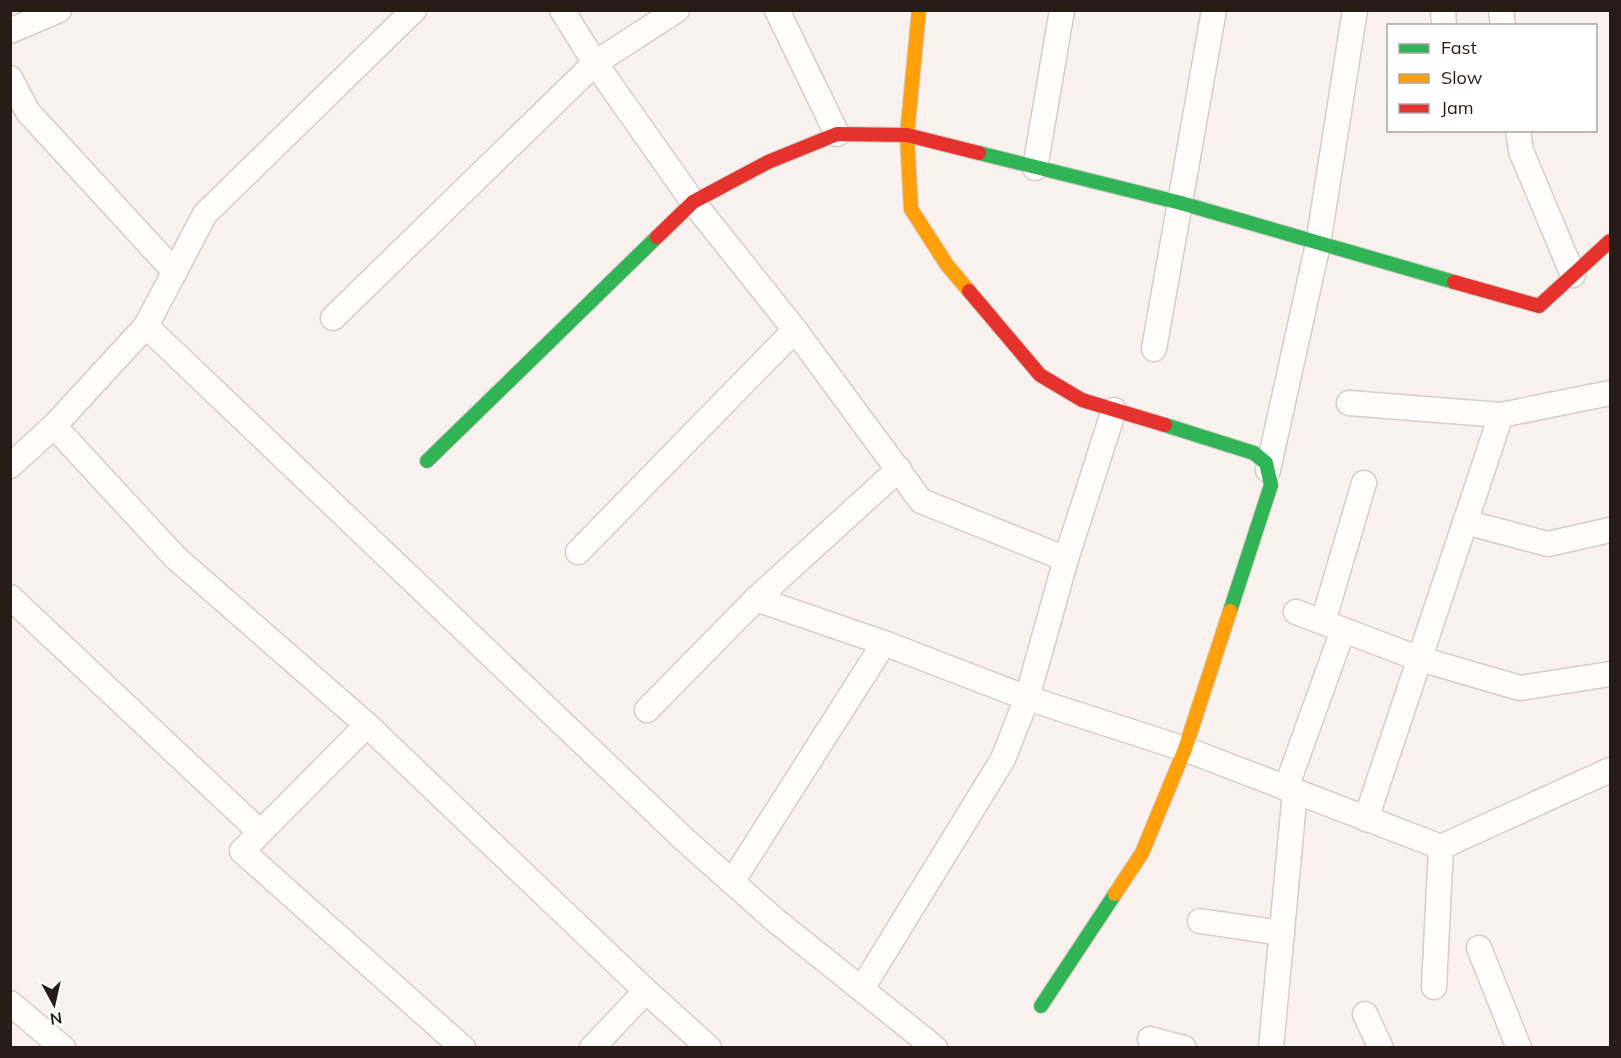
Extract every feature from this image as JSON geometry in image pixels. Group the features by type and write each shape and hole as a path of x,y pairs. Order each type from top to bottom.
{"street":[{"path":"10,31 58,10"},
{"path":"10,466 54,426 146,326 205,214 414,10"},
{"path":"562,10 595,63 693,202 795,330 921,501 1066,560"},
{"path":"333,318 595,63 676,10"},
{"path":"777,10 837,134"},
{"path":"919,10 907,135 911,209 947,265 1040,375 1083,400 1254,453 1266,463 1271,485 1185,749 1142,853 1041,1006"},
{"path":"1035,168 1062,10"},
{"path":"1154,349 1215,10"},
{"path":"1268,470 1318,244 1355,10"},
{"path":"10,78 28,112 175,272"},
{"path":"1518,132 1521,151 1573,275"},
{"path":"428,460 693,202 768,162 837,134 907,135 1181,203 1539,306 1611,241"},
{"path":"146,326 732,882 775,920 863,987 935,1047"},
{"path":"578,552 795,330"},
{"path":"1349,403 1501,415 1611,393"},
{"path":"863,987 1003,759 1027,698 1066,560 1114,410"},
{"path":"1366,819 1501,415"},
{"path":"54,426 176,558 367,725 646,991 709,1047"},
{"path":"647,710 756,599 899,469"},
{"path":"1270,1047 1282,933 1291,790 1333,626 1364,483"},
{"path":"1465,522 1548,544 1611,530"},
{"path":"10,597 260,832"},
{"path":"756,599 884,643 1027,698 1185,749 1441,847 1611,770"},
{"path":"1296,612 1420,659 1520,688 1611,674"},
{"path":"732,882 884,643"},
{"path":"367,725 242,851 463,1047"},
{"path":"1434,987 1441,847"},
{"path":"1200,921 1282,933"},
{"path":"1479,948 1519,1047"},
{"path":"592,1047 646,991"},
{"path":"10,1003 63,1047"},
{"path":"1365,1014 1381,1047"},
{"path":"1150,1039 1184,1047"}],"traffic: fast":[{"path":"979,153 1181,203 1454,282"},
{"path":"427,461 657,237"},
{"path":"1165,425 1254,453 1266,463 1271,485 1230,611"},
{"path":"1041,1006 1115,894"}],"traffic: slow":[{"path":"919,10 907,135 911,209 947,265 969,291"},
{"path":"1115,894 1142,853 1185,749 1230,611"}],"traffic: jam":[{"path":"657,237 693,202 768,162 837,134 907,135 979,153"},
{"path":"1454,282 1539,306 1610,241"},
{"path":"969,291 1040,375 1082,400 1165,425"}]}
